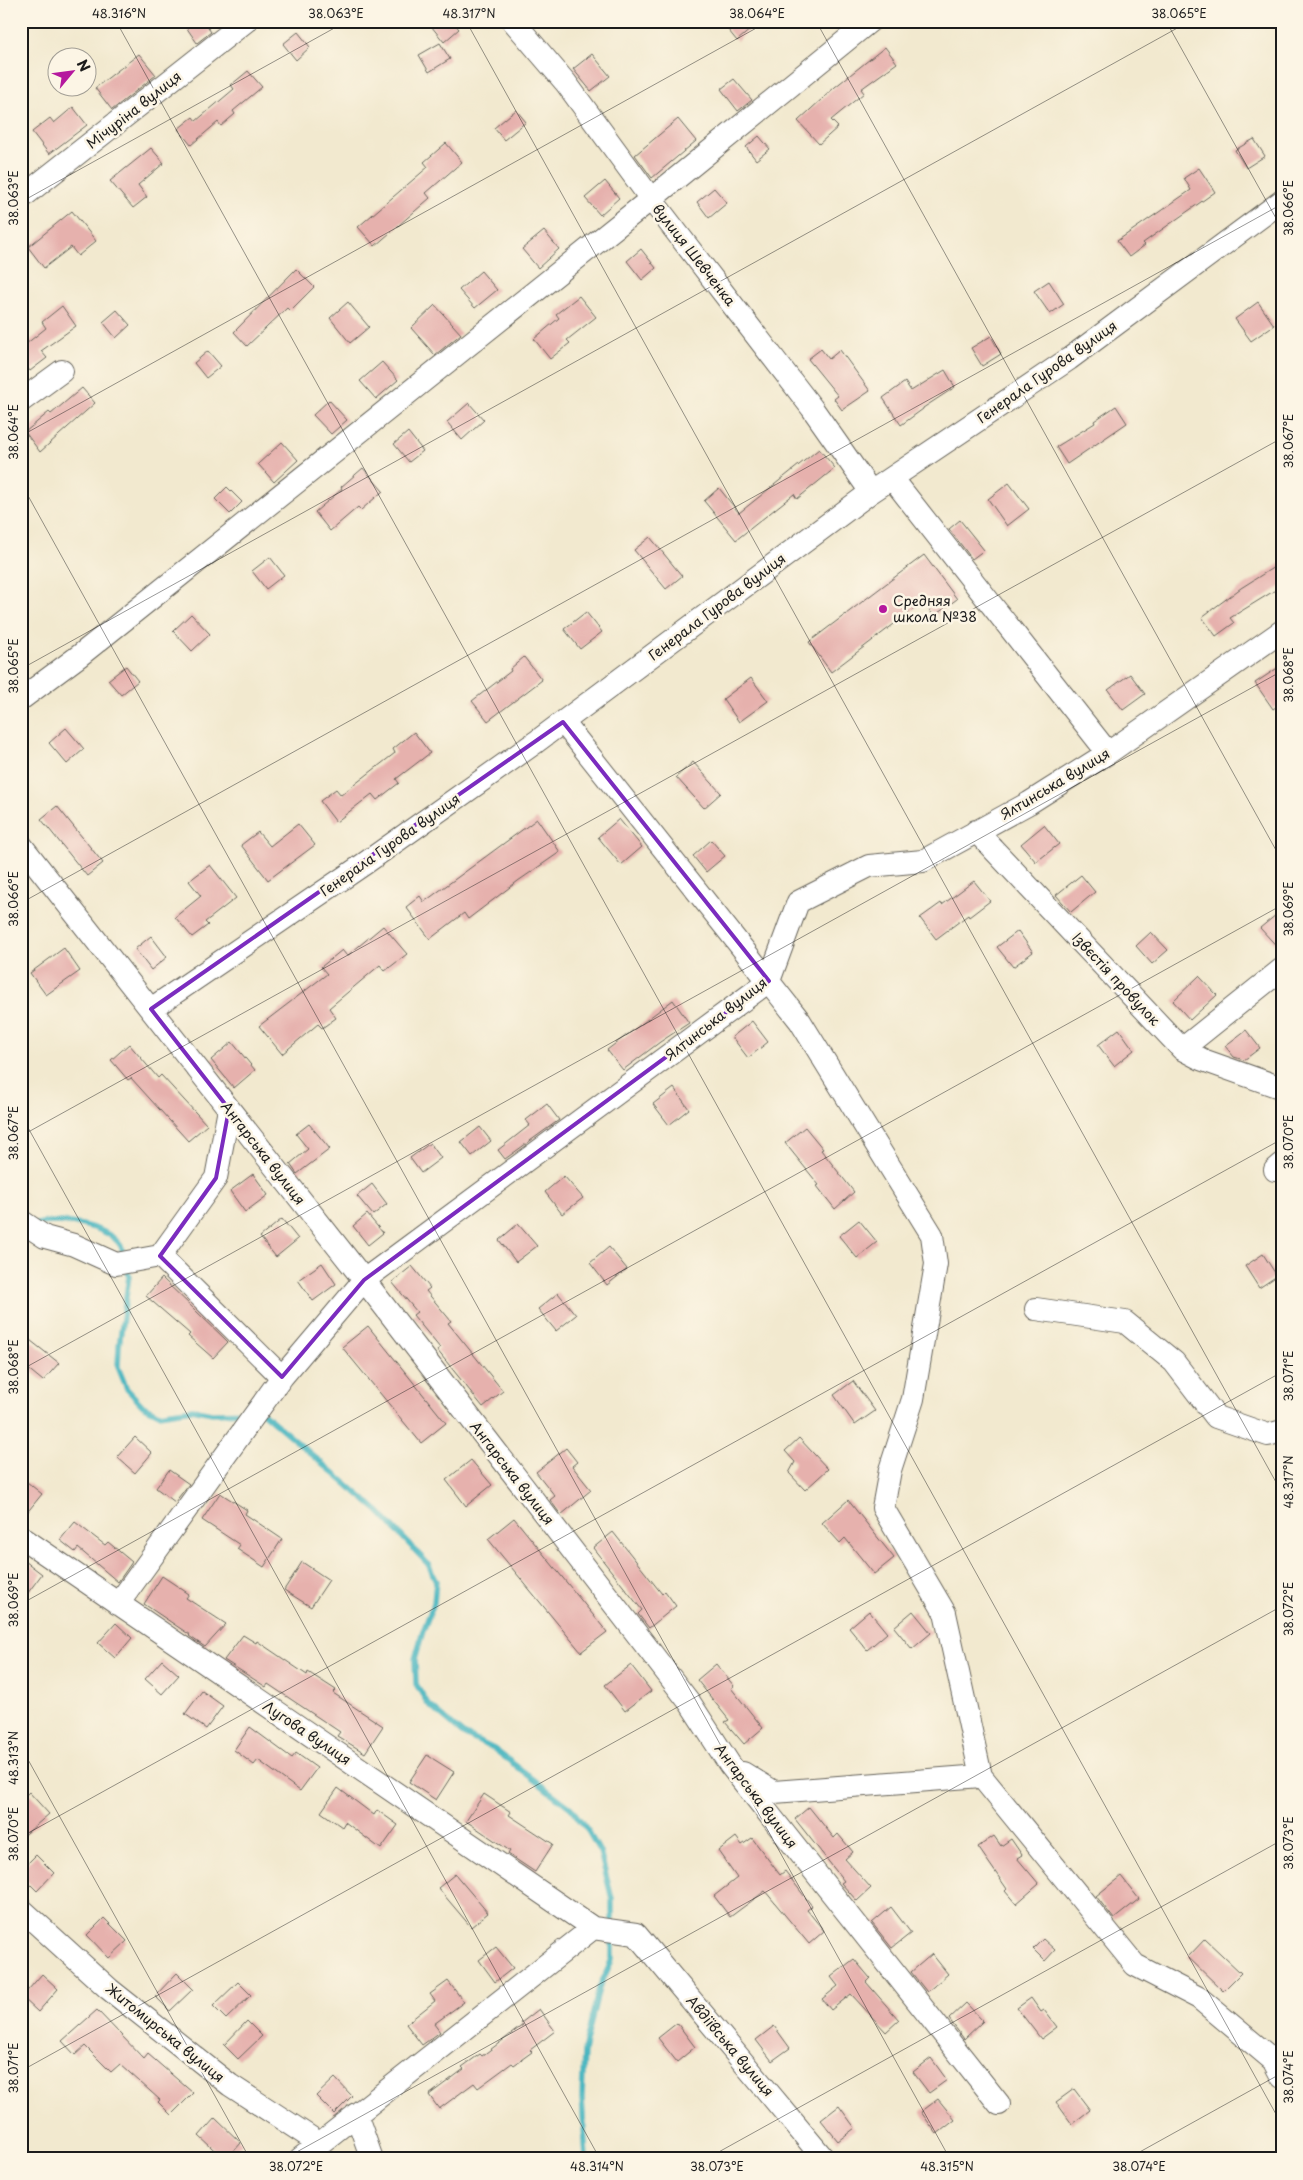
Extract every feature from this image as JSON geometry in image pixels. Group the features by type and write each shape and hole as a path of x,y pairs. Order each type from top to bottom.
{"street":[{"name":"Мічуріна вулиця","path":"21,198 246,21"},
{"name":"вулиця Шевченка","path":"512,21 566,83 651,199 812,408 871,492"},
{"path":"21,699 79,656 651,199 870,21"},
{"name":"Генерала Гурова вулиця","path":"151,1009 364,864 564,722 871,492 1069,359 1282,201"},
{"path":"21,401 62,371"},
{"path":"892,478 1108,753"},
{"name":"Ялтинська вулиця","path":"118,1604 282,1377 364,1280 769,981 798,902 870,866 923,861 1029,803 1108,753 1282,631"},
{"path":"564,722 800,1020 932,1235 936,1264 913,1400 890,1470 883,1508 944,1612 981,1776 1135,1965 1199,1998 1274,2060 1282,2077"},
{"name":"Ізвєстія провулок","path":"976,831 1182,1049 1203,1060 1282,1088"},
{"name":"Ангарська вулиця","path":"21,845 228,1110 364,1280 690,1703 730,1765 999,2104"},
{"path":"1182,1049 1282,969"},
{"path":"21,1221 45,1238 74,1245 116,1264 152,1258 216,1178 228,1110"},
{"path":"152,1258 282,1377"},
{"path":"1036,1309 1125,1322 1174,1362 1216,1417 1268,1435 1282,1432"},
{"name":"Лугова вулиця","path":"21,1537 593,1928"},
{"path":"730,1765 774,1792 981,1776"},
{"name":"Житомирська вулиця","path":"21,1910 109,1989 230,2085 320,2143"},
{"path":"300,2159 593,1928"},
{"name":"Авдіївська вулиця","path":"593,1928 636,1934 824,2159"},
{"path":"356,2114 372,2159"}],"highlighted area":[{"path":"563,722 769,981 364,1280 282,1377 160,1256 216,1178 229,1109 151,1009"}],"building":[{"path":"182,21 203,21 211,32 197,43"},
{"path":"427,21 452,21 459,29 444,42"},
{"path":"721,21 760,21 737,41"},
{"path":"298,32 310,47 296,60 283,44"},
{"path":"440,43 450,59 429,72 419,55"},
{"path":"885,47 897,63 861,89 864,93 831,120 838,127 819,144 798,121 835,87"},
{"path":"139,54 156,75 112,110 98,92 98,86"},
{"path":"592,54 610,76 591,91 573,69"},
{"path":"248,71 262,87 233,111 235,114 221,126 218,122 191,145 178,129 193,117 196,121 234,89 231,85"},
{"path":"734,79 752,100 738,111 721,89"},
{"path":"73,107 87,125 49,154 32,132 50,118 54,123"},
{"path":"516,110 526,122 504,140 494,128"},
{"path":"678,119 696,141 652,178 635,155"},
{"path":"759,136 770,149 756,160 746,147"},
{"path":"1254,139 1265,156 1246,168 1235,150"},
{"path":"446,143 462,162 426,193 430,198 375,246 358,227 428,167 424,162"},
{"path":"151,148 164,163 138,185 147,197 133,208 110,181"},
{"path":"1199,168 1215,192 1143,243 1145,245 1129,257 1117,241 1191,190 1184,178"},
{"path":"605,181 619,198 600,215 585,198"},
{"path":"714,188 727,203 709,218 697,202"},
{"path":"72,211 96,241 78,256 71,247 44,268 28,247"},
{"path":"544,231 559,249 538,268 522,249"},
{"path":"641,249 656,268 642,280 627,261"},
{"path":"296,269 314,287 290,311 287,308 247,346 234,332"},
{"path":"481,271 497,290 475,308 459,290"},
{"path":"1049,281 1064,304 1050,314 1034,291"},
{"path":"579,296 596,317 567,340 570,343 550,359 534,339 559,318 556,314"},
{"path":"348,302 369,327 350,343 330,318"},
{"path":"1258,302 1274,325 1251,341 1235,319"},
{"path":"435,305 461,334 435,355 411,328"},
{"path":"62,306 76,326 41,351 47,358 30,371 21,360 21,348 46,328 42,322"},
{"path":"117,310 130,325 116,338 103,322"},
{"path":"991,336 1001,354 982,366 971,348"},
{"path":"821,349 829,359 840,350 870,391 842,410 834,399 838,396 808,359"},
{"path":"208,351 221,366 206,378 194,363"},
{"path":"382,362 398,380 376,399 360,381"},
{"path":"945,370 955,387 901,425 883,398 905,382 911,391"},
{"path":"82,388 95,403 40,452 25,432 49,412 51,414"},
{"path":"329,400 347,420 331,434 313,415"},
{"path":"469,403 484,420 462,440 447,422"},
{"path":"1116,406 1127,423 1067,464 1056,447 1095,423 1094,421"},
{"path":"408,432 423,451 409,462 394,444"},
{"path":"282,442 298,460 274,482 258,464"},
{"path":"819,449 835,468 797,499 794,494 736,540 704,501 719,488 739,513"},
{"path":"363,468 383,491 361,510 358,507 330,531 315,512"},
{"path":"1009,483 1029,509 1007,526 988,499"},
{"path":"227,487 242,502 230,514 215,499"},
{"path":"960,520 984,550 972,559 949,529"},
{"path":"650,537 682,576 666,589 634,550"},
{"name":"Средняя школа №38","path":"924,555 957,599 934,616 923,602 831,672 809,642"},
{"path":"270,557 284,575 266,589 252,571"},
{"path":"1282,562 1282,586 1230,618 1234,623 1216,636 1202,617 1241,588"},
{"path":"586,612 602,632 580,649 564,629"},
{"path":"191,614 210,634 192,651 173,631"},
{"path":"524,657 542,680 488,721 472,701 511,671 510,669"},
{"path":"1282,665 1282,703 1273,709 1255,683"},
{"path":"126,666 138,681 121,695 108,680"},
{"path":"1130,674 1145,694 1123,710 1108,690"},
{"path":"751,678 768,701 739,722 723,699"},
{"path":"66,728 84,749 67,764 49,743"},
{"path":"414,732 430,753 396,779 399,783 377,800 372,794 336,822 320,801 336,789 341,795 395,753 393,749"},
{"path":"693,762 721,793 704,808 676,777"},
{"path":"57,806 103,863 87,876 41,819"},
{"path":"537,819 560,852 468,919 464,913 430,939 406,907 420,896 424,902"},
{"path":"619,819 642,847 621,865 598,837"},
{"path":"298,824 315,845 268,880 241,845 258,832 270,846"},
{"path":"1044,825 1059,844 1036,862 1021,844"},
{"path":"711,840 725,856 706,872 693,856"},
{"path":"210,865 236,898 205,922 208,925 192,937 175,917 201,896 189,881"},
{"path":"1081,875 1095,892 1071,912 1056,895"},
{"path":"974,881 990,901 936,939 920,918 941,903 942,905"},
{"path":"1282,910 1282,952 1260,928"},
{"path":"383,926 407,954 385,971 380,965 329,1008 336,1018 322,1028 318,1024 282,1054 259,1026 327,974 321,967 342,950 347,956"},
{"path":"1018,931 1033,952 1013,967 997,947"},
{"path":"1151,932 1168,950 1152,964 1136,946"},
{"path":"151,936 167,957 151,970 135,949"},
{"path":"64,948 80,971 46,995 30,973"},
{"path":"1199,976 1217,995 1190,1020 1173,1001"},
{"path":"673,1000 689,1023 623,1070 607,1050"},
{"path":"752,1021 768,1042 748,1058 732,1037"},
{"path":"1119,1029 1134,1050 1114,1066 1098,1045"},
{"path":"1246,1030 1260,1048 1244,1060 1234,1057 1225,1046"},
{"path":"232,1042 255,1070 234,1088 211,1060"},
{"path":"129,1044 158,1078 161,1075 207,1125 188,1141 131,1078 128,1080 111,1060"},
{"path":"674,1088 689,1109 669,1125 653,1104"},
{"path":"547,1104 559,1120 505,1159 498,1150 530,1125 526,1120"},
{"path":"309,1124 330,1149 297,1174 290,1164 308,1149 296,1134"},
{"path":"480,1127 491,1141 472,1156 461,1142"},
{"path":"805,1127 854,1192 835,1209 817,1186 819,1185 785,1143"},
{"path":"430,1143 441,1158 421,1173 410,1158"},
{"path":"253,1174 268,1195 245,1212 230,1191"},
{"path":"564,1176 583,1198 562,1214 545,1192"},
{"path":"372,1184 387,1204 373,1215 357,1196"},
{"path":"367,1214 383,1233 368,1245 353,1226"},
{"path":"282,1219 298,1239 276,1257 260,1237"},
{"path":"859,1220 877,1242 857,1258 839,1236"},
{"path":"518,1224 537,1246 516,1262 499,1240"},
{"path":"609,1247 627,1269 607,1285 590,1263"},
{"path":"1263,1254 1277,1276 1259,1288 1245,1266"},
{"path":"322,1263 336,1284 313,1301 298,1280"},
{"path":"412,1266 430,1288 426,1291 451,1321 448,1323 503,1391 483,1407 437,1350 440,1348 413,1315 417,1312 392,1282"},
{"path":"162,1278 228,1342 213,1358 188,1336 190,1334 146,1296"},
{"path":"558,1293 576,1315 556,1331 538,1309"},
{"path":"368,1326 446,1423 421,1443 342,1347"},
{"path":"21,1333 59,1363 43,1381 21,1363"},
{"path":"853,1381 875,1411 855,1425 834,1395"},
{"path":"135,1437 152,1453 135,1473 117,1457"},
{"path":"799,1438 828,1469 805,1490 789,1473 795,1462 785,1451"},
{"path":"566,1448 577,1462 572,1466 591,1490 561,1515 550,1500 555,1496 536,1472"},
{"path":"471,1460 492,1485 466,1506 446,1480"},
{"path":"169,1470 189,1484 175,1502 156,1488"},
{"path":"27,1482 42,1494 21,1520 21,1490"},
{"path":"220,1493 247,1510 245,1514 282,1539 264,1567 237,1549 240,1545 202,1520"},
{"path":"848,1500 894,1558 874,1574 845,1538 840,1543 822,1523"},
{"path":"514,1518 607,1632 581,1652 488,1539"},
{"path":"75,1522 105,1545 108,1542 132,1562 118,1582 78,1548 75,1552 60,1540"},
{"path":"613,1532 662,1594 665,1591 676,1606 649,1628 638,1614 642,1610 593,1548"},
{"path":"21,1558 42,1574 21,1602"},
{"path":"302,1562 329,1580 311,1607 284,1590"},
{"path":"162,1576 189,1594 186,1598 226,1624 205,1647 144,1604"},
{"path":"869,1611 887,1633 867,1650 849,1628"},
{"path":"913,1611 931,1633 912,1649 894,1627"},
{"path":"116,1623 132,1638 115,1658 98,1643"},
{"path":"243,1635 256,1643 257,1641 307,1675 308,1672 336,1690 333,1693 383,1726 365,1753 337,1736 340,1732 268,1684 266,1687 224,1660"},
{"path":"162,1660 179,1675 162,1694 145,1679"},
{"path":"716,1664 734,1686 731,1688 763,1728 744,1744 725,1722 729,1720 697,1680"},
{"path":"631,1665 651,1691 625,1711 605,1685"},
{"path":"202,1691 223,1706 206,1729 185,1714"},
{"path":"250,1727 292,1758 296,1753 317,1768 300,1791 258,1760 254,1765 234,1750"},
{"path":"427,1755 454,1772 436,1800 409,1782"},
{"path":"338,1788 374,1815 377,1810 398,1825 381,1849 345,1822 342,1827 321,1812"},
{"path":"29,1792 49,1814 21,1838 21,1800"},
{"path":"484,1794 511,1812 509,1815 553,1844 535,1872 508,1854 510,1851 466,1821"},
{"path":"809,1807 834,1838 838,1834 853,1852 845,1859 871,1888 857,1901 841,1883 844,1881 795,1819"},
{"path":"994,1836 1001,1846 1011,1839 1022,1855 1017,1858 1039,1884 1016,1904 1005,1891 1007,1889 978,1847"},
{"path":"736,1837 742,1845 752,1838 780,1875 785,1871 812,1906 807,1910 824,1931 809,1944 765,1891 730,1917 714,1896 737,1878 718,1851"},
{"path":"36,1855 54,1873 37,1891 21,1875 21,1870"},
{"path":"455,1874 488,1913 471,1927 438,1888"},
{"path":"1121,1876 1139,1899 1114,1919 1096,1896"},
{"path":"891,1907 911,1933 892,1948 872,1923"},
{"path":"104,1918 127,1941 109,1958 87,1935"},
{"path":"1043,1939 1055,1950 1045,1961 1033,1949"},
{"path":"1205,1939 1241,1973 1223,1991 1188,1957"},
{"path":"496,1947 513,1968 495,1982 479,1960"},
{"path":"932,1954 948,1974 927,1992 911,1972"},
{"path":"854,1959 870,1978 866,1982 899,2020 886,2032 851,1994 831,2010 822,1999 838,1986 831,1977"},
{"path":"177,1973 193,1989 170,2011 155,1996"},
{"path":"42,1974 58,1989 38,2012 22,1997"},
{"path":"448,1981 464,2002 434,2024 440,2032 422,2045 406,2024 435,2001 430,1994"},
{"path":"238,1982 251,1995 226,2019 213,2006"},
{"path":"1031,1998 1041,2012 1044,2010 1057,2027 1041,2039 1017,2008"},
{"path":"966,2003 983,2021 964,2039 949,2019"},
{"path":"539,2009 555,2031 514,2065 512,2063 478,2088 474,2083 439,2109 429,2095 464,2069 462,2067 480,2054 482,2056 523,2025 521,2023"},
{"path":"97,2010 144,2059 148,2054 193,2093 171,2115 158,2102 160,2100 120,2064 111,2072 85,2046 75,2055 62,2041"},
{"path":"247,2021 262,2036 238,2059 224,2045"},
{"path":"677,2023 695,2047 677,2062 658,2038"},
{"path":"774,2026 790,2048 772,2061 756,2040"},
{"path":"931,2058 947,2080 929,2093 913,2072"},
{"path":"335,2078 352,2096 334,2114 316,2096"},
{"path":"1074,2089 1090,2110 1072,2124 1056,2102"},
{"path":"938,2099 955,2120 937,2134 921,2112"},
{"path":"839,2106 855,2128 838,2141 821,2120"},
{"path":"215,2118 241,2143 227,2159 224,2159 199,2136"}],"waterway":[{"path":"37,1224 57,1222 94,1228 115,1239 121,1246 124,1258"},
{"path":"126,1267 129,1276 119,1346 118,1367 127,1389 143,1406 159,1414 192,1409 212,1413 250,1412"},
{"path":"262,1412 378,1511 428,1564 436,1581 434,1603 415,1659 416,1684 428,1704 463,1734 494,1749 571,1808 588,1831 600,1852 612,1899 612,1927"},
{"path":"586,2159 582,2098 584,2051 599,1988 612,1960 612,1936"}],"place":[{"name":"Средняя школа №38","path":"883,609"}]}
